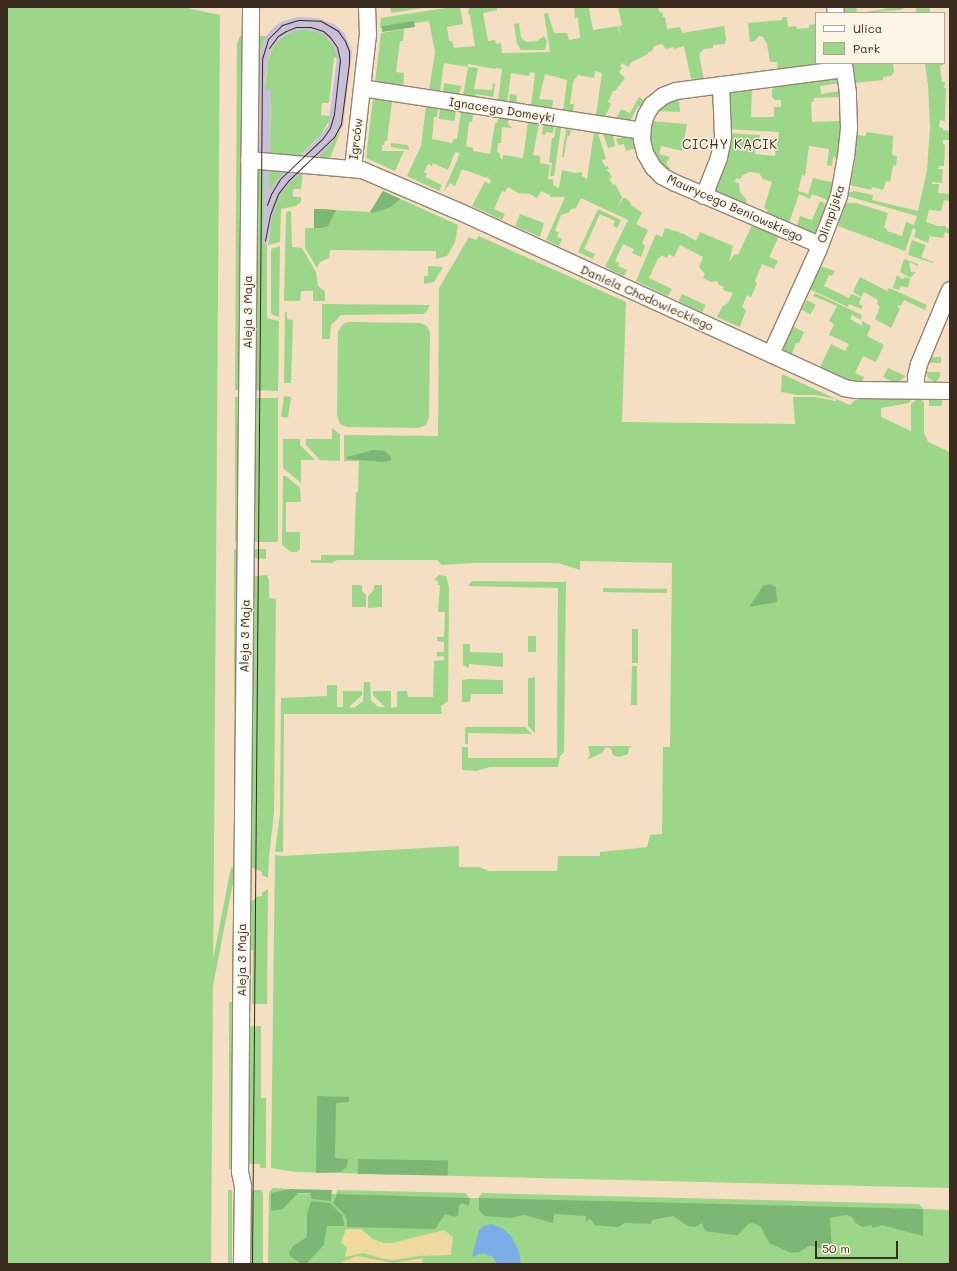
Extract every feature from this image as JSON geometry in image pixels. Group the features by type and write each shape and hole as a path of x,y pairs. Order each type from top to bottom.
{"street":[{"name":"Aleja 3 Maja","path":"242,1264 243,1186 240,1172 251,7"},
{"name":"Igrców","path":"249,160 353,168 368,35 367,7"},
{"name":"Maurycego Beniowskiego","path":"820,245 704,196 666,178 653,167 645,153 642,131 648,112 664,96 682,90 844,66"},
{"name":"Olimpijska","path":"771,354 820,245 838,196 846,157 849,114 844,66"},
{"path":"704,196 719,158 723,137 721,85"},
{"name":"Ignacego Domeyki","path":"362,88 642,131"},
{"name":"Daniela Chodowieckiego","path":"353,168 395,182 847,389 950,391"},
{"path":"916,390 916,377 919,364 950,290"}],"shaded area":[{"path":"297,17 317,18 336,25 345,34 352,52 343,126 326,150 314,160 297,158 315,142 328,126 337,58 328,39 308,31 295,31 284,36 275,44 269,55 265,90 271,90 270,156 264,155 259,151 258,82 261,48 266,36 274,27 281,22"},
{"path":"259,167 269,167 270,188 287,168 303,169 276,204 267,245 267,391"}],"green space":[{"path":"7,7 183,7 220,15 211,1264 7,1264"},
{"path":"390,7 429,7 391,13"},
{"path":"460,7 463,24 447,27 449,41 452,41 454,48 475,46 470,15 468,15 469,7 497,7 497,10 483,13 488,41 495,40 496,44 501,43 502,53 550,52 544,14 548,13 554,33 567,33 569,40 580,38 578,18 575,18 574,7 592,7 589,9 593,30 618,26 620,38 619,26 622,25 618,7 658,7 660,13 662,12 663,17 665,17 667,29 680,27 682,33 724,26 726,39 725,44 713,45 713,48 704,49 699,54 704,80 695,81 695,78 691,79 684,46 674,49 673,47 666,49 662,44 654,46 653,50 632,62 628,67 622,63 620,66 622,68 619,72 625,78 615,91 613,91 608,102 611,104 605,117 596,116 602,73 595,71 594,78 578,75 573,82 570,104 574,104 573,112 563,111 567,80 545,74 539,99 553,100 552,109 531,106 535,73 530,72 529,76 511,73 507,103 498,101 502,69 496,68 468,64 468,67 444,63 440,92 429,91 435,52 429,21 381,28 381,18"},
{"path":"844,7 856,7 857,12 845,12"},
{"path":"885,7 906,7 901,10 866,12 885,9"},
{"path":"916,7 930,7 930,12 916,12"},
{"path":"783,17 787,17 788,27 796,26 797,29 809,28 809,25 815,24 815,64 818,65 778,71 777,62 770,62 767,44 763,37 759,36 755,41 750,42 748,23 782,20"},
{"path":"414,21 415,27 382,32 381,26"},
{"path":"519,23 521,37 523,40 527,42 537,41 544,36 547,41 545,50 521,50 517,44 514,24"},
{"path":"308,29 308,31 315,31 325,36 333,46 336,53 337,58 334,58 329,103 322,103 321,115 330,116 329,121 320,136 297,158 270,156 271,90 265,90 268,59 275,44 284,36 295,31"},
{"path":"404,29 403,41 400,41 396,72 404,73 403,87 375,83 381,33"},
{"path":"240,36 243,36 240,390 235,390 237,44"},
{"path":"257,36 266,36 261,48 258,82 259,151 256,147"},
{"path":"852,64 893,64 894,72 891,76 883,77 883,80 855,83"},
{"path":"925,64 943,64 940,66 942,82 945,82 944,88 946,88 945,121 940,120 939,127 943,128 943,130 950,131 950,140 943,140 943,144 945,145 944,166 939,166 938,169 943,169 942,183 932,182 932,184 939,184 938,193 950,194 950,201 944,200 941,211 929,210 926,222 938,226 946,226 946,228 950,229 950,234 945,232 943,238 930,236 928,243 914,237 916,230 913,228 905,251 838,226 845,203 856,203 888,213 884,228 887,229 887,231 902,236 906,222 914,225 917,216 847,196 848,193 854,191 873,195 872,200 918,211 927,170 930,128 928,85"},
{"path":"468,67 478,68 474,89 492,90 493,83 495,84 493,97 476,94 475,97 463,96"},
{"path":"839,78 840,83 820,86 821,94 840,91 840,97 814,98 814,101 811,102 812,122 842,121 839,158 833,157 832,166 827,165 829,149 809,146 805,176 802,175 798,191 808,194 813,178 836,183 830,201 812,194 810,199 799,194 788,226 766,216 768,210 764,208 772,182 763,179 759,173 750,172 743,175 740,179 736,178 735,182 739,183 740,192 747,200 745,206 712,192 727,133 760,135 760,140 757,140 755,154 775,156 779,132 727,129 726,93 752,89 751,117 774,117 774,107 781,107 781,100 775,100 772,97 772,90 775,86"},
{"path":"444,83 461,86 459,95 443,93"},
{"path":"510,94 517,95 516,102 524,103 524,105 509,103"},
{"path":"639,97 647,102 642,108 638,106 630,121 616,119 621,109 630,113"},
{"path":"373,99 392,102 387,141 385,141 384,145 382,145 382,151 404,151 395,171 366,158"},
{"path":"676,99 679,100 680,112 656,111 662,105"},
{"path":"426,107 438,109 437,117 434,117 432,139 452,143 453,139 457,139 461,112 473,114 472,122 469,122 466,146 473,148 473,151 490,154 495,123 497,123 499,118 509,119 508,124 512,128 502,127 501,143 498,143 497,151 500,154 500,158 503,159 503,155 523,158 528,122 539,124 533,155 540,156 540,163 550,165 548,179 553,179 553,185 559,188 562,170 575,173 582,172 582,176 587,179 594,132 598,133 606,159 602,160 606,167 608,166 609,169 606,170 612,178 609,179 613,185 615,184 622,197 617,209 623,198 626,198 631,203 630,204 642,213 636,224 648,230 642,243 645,246 641,257 632,253 634,249 623,244 615,261 619,263 618,266 627,270 624,276 605,267 628,220 581,198 576,208 571,209 568,213 561,215 555,231 559,232 557,237 562,239 559,246 546,240 565,197 550,197 550,195 541,191 537,198 530,194 518,193 508,187 505,192 502,191 494,209 505,214 502,220 472,206 485,181 489,184 491,181 488,177 494,167 487,178 462,169 455,186 450,183 443,193 460,153 455,152 448,170 433,163 432,166 428,164 424,172 427,174 425,177 442,185 439,191 407,176 421,146"},
{"path":"440,109 456,111 455,121 439,119"},
{"path":"650,121 687,124 682,151 661,146 659,154 670,157 666,164 670,168 668,173 654,161 648,135"},
{"path":"543,125 554,126 553,133 546,132 545,135 542,134"},
{"path":"556,127 561,128 554,176 550,176 552,163 549,162 552,138 554,138"},
{"path":"566,129 571,130 570,135 567,137 564,157 562,157"},
{"path":"341,130 329,161 314,160 326,150"},
{"path":"867,132 893,136 892,155 897,156 896,166 893,165 890,182 886,181 883,190 872,187 871,190 850,185 855,160 857,135 865,136"},
{"path":"603,134 613,135 615,146 608,148"},
{"path":"624,137 634,138 636,148 626,151 624,144 619,145 616,139"},
{"path":"391,143 408,145 409,150 391,147"},
{"path":"264,166 263,244 267,245 267,318 279,321 278,391 254,390 256,169"},
{"path":"269,167 287,168 270,189 269,188"},
{"path":"303,170 301,189 294,189 292,193 294,197 301,197 301,202 296,206 281,209 280,242 268,245 272,217 279,197 287,186"},
{"path":"383,191 458,225 455,242 447,256 436,259 436,251 330,250 329,258 320,262 317,268 305,248 305,228 314,228 314,209 370,212"},
{"path":"383,191 400,199 391,207 373,213 370,212"},
{"path":"820,201 828,205 815,237 796,229 800,216 812,220"},
{"path":"314,209 336,210 328,226 314,228"},
{"path":"598,209 621,220 617,228 613,226 615,221 600,214 584,249 595,254 593,259 578,252"},
{"path":"288,211 291,211 292,247 302,248 316,272 318,286 325,291 325,301 313,301 313,291 301,291 300,301 284,301 286,214"},
{"path":"520,214 544,223 540,237 515,226"},
{"path":"753,223 780,234 769,257 778,261 774,269 762,264 755,281 757,283 751,297 747,295 742,307 746,310 740,327 717,317 722,307 728,303 733,293 723,290 724,287 719,285 717,281 711,282 703,278 705,274 699,267 703,257 680,245 674,257 669,254 667,258 661,255 660,258 658,258 649,278 672,289 668,296 636,281 656,234 662,237 665,228 680,232 679,235 682,233 696,241 700,232 733,246 729,262 735,254 738,255"},
{"path":"479,236 626,302 622,422 795,424 793,397 815,397 836,401 836,399 850,405 855,400 859,399 911,400 909,403 881,408 881,417 911,431 911,404 916,400 922,400 924,403 924,433 928,442 950,452 950,1188 296,1172 271,1168 275,855 282,856 459,846 459,867 479,867 489,871 557,871 558,856 600,856 600,852 647,847 650,835 662,834 663,747 670,747 672,563 580,561 580,570 558,563 472,563 442,565 437,560 337,560 332,563 311,563 311,560 321,560 321,555 354,555 356,492 358,492 359,461 344,461 344,435 438,436 439,288 469,237 476,240"},
{"path":"912,240 926,245 921,257 933,263 908,255"},
{"path":"280,246 279,317 271,314 271,249"},
{"path":"904,259 918,264 918,266 909,262 911,272 916,272 910,278 900,272"},
{"path":"428,266 443,267 434,282 424,284 424,276 428,276"},
{"path":"820,266 835,271 832,276 829,275 824,286 849,298 851,294 861,298 859,304 863,306 861,309 849,304 848,307 809,289"},
{"path":"897,275 902,279 906,277 910,279 908,288 901,286 899,290 893,288"},
{"path":"860,277 887,291 889,288 927,305 925,310 904,300 901,306 898,305 900,309 891,328 875,319 880,307 877,304 878,300 864,292 861,297 853,292"},
{"path":"815,293 862,315 861,320 852,315 850,319 862,326 862,321 871,326 867,336 884,345 876,362 863,356 855,373 864,377 862,382 853,382 820,367 831,344 845,351 849,344 829,335 834,324 829,321 837,306 813,296"},
{"path":"682,294 706,305 702,312 679,301"},
{"path":"807,300 816,305 810,314 802,310"},
{"path":"322,304 430,305 427,311 423,314 341,315 331,325 330,339 322,339"},
{"path":"285,312 287,312 287,319 293,320 291,383 284,383"},
{"path":"349,322 420,323 427,326 430,333 429,418 426,425 419,428 347,427 340,424 337,415 338,332 343,324"},
{"path":"792,326 804,332 799,343 796,343 792,354 782,349"},
{"path":"928,357 941,357 941,363 925,363"},
{"path":"888,368 906,376 900,381 891,381 883,377"},
{"path":"926,372 940,372 940,377 936,382 928,378"},
{"path":"782,374 836,399 815,395 797,395 781,392"},
{"path":"284,396 291,397 288,418 281,417"},
{"path":"235,397 240,397 240,542 235,542"},
{"path":"254,398 278,398 278,542 254,542"},
{"path":"929,400 942,400 942,406 929,406"},
{"path":"332,428 340,434 340,461 320,460 306,445 306,439 332,439"},
{"path":"283,439 300,439 300,445 315,460 301,460 301,483 283,468"},
{"path":"373,450 385,451 391,457 391,460 385,462 346,459 347,457"},
{"path":"283,476 286,476 300,488 301,502 286,502 286,532 300,532 300,549 297,552 291,552 282,545"},
{"path":"234,549 238,549 238,856 234,856"},
{"path":"252,549 266,549 266,559 254,558"},
{"path":"267,575 269,581 269,598 276,599 274,812 268,878 262,875 262,872 249,866 252,579 256,576"},
{"path":"439,575 446,576 449,587 448,701 441,706 442,714 284,714 283,852 275,852 280,814 281,698 327,696 327,685 337,685 337,707 343,707 343,691 362,691 362,695 349,707 354,708 363,701 364,682 370,682 371,700 380,707 385,707 373,695 373,691 391,691 391,708 397,707 397,691 407,691 408,697 433,697 434,661 444,660 444,656 437,657 437,652 444,652 444,642 437,641 437,637 444,637 445,612 438,612 440,585 438,585 438,581 434,580"},
{"path":"472,581 566,582 564,752 560,756 558,767 490,767 476,771 462,770 462,747 468,747 468,758 557,758 558,588 468,586"},
{"path":"770,584 776,587 777,602 749,607 763,586"},
{"path":"352,585 362,585 362,591 366,595 366,607 352,607"},
{"path":"374,585 382,585 382,607 368,608 368,596 374,590"},
{"path":"603,588 667,589 667,593 603,592"},
{"path":"632,629 638,629 638,663 632,663"},
{"path":"528,636 536,636 536,652 528,652"},
{"path":"463,644 470,644 470,652 503,653 503,667 469,664 469,668 463,665"},
{"path":"632,666 637,666 637,705 631,705"},
{"path":"535,677 535,733 528,726 528,678"},
{"path":"462,680 503,680 503,694 471,694 470,702 462,702"},
{"path":"465,727 525,727 532,734 468,733 468,744 465,744"},
{"path":"588,746 632,747 629,748 628,754 619,757 613,755 611,749 606,747 602,753 587,760 590,755"},
{"path":"231,867 236,868 212,993 207,992"},
{"path":"268,889 267,1004 252,1004 253,950 248,950 248,902 256,899 256,897 262,896 262,893"},
{"path":"229,1002 234,1002 234,1169 229,1169"},
{"path":"250,1026 261,1026 261,1098 266,1098 266,1168 260,1168 260,1164 250,1164 246,1158"},
{"path":"317,1096 349,1097 349,1102 336,1103 335,1158 348,1159 347,1167 340,1172 316,1173"},
{"path":"358,1159 448,1161 448,1176 358,1174"},
{"path":"273,1188 290,1189 278,1193 336,1194 337,1190 466,1193 469,1198 478,1198 482,1193 919,1204 923,1209 950,1210 949,1264 268,1264 269,1192"},
{"path":"290,1189 332,1190 331,1201 312,1199 310,1193 298,1193 283,1209 271,1211 271,1193"},
{"path":"228,1190 232,1190 232,1264 228,1264"},
{"path":"246,1190 261,1190 263,1193 263,1264 245,1264"},
{"path":"337,1194 470,1198 469,1206 462,1203 459,1205 458,1216 455,1217 445,1214 435,1229 347,1227 345,1215 333,1203"},
{"path":"479,1198 923,1209 923,1236 882,1225 873,1228 871,1225 862,1227 856,1223 852,1217 846,1215 830,1218 832,1249 828,1252 815,1246 809,1246 799,1252 791,1253 769,1243 761,1227 753,1223 748,1224 738,1235 734,1235 705,1231 702,1223 695,1227 688,1226 673,1216 652,1220 651,1224 625,1223 618,1227 594,1225 592,1220 589,1219 586,1222 586,1216 554,1214 553,1223 524,1215 510,1218 485,1216 479,1210"},
{"path":"311,1201 330,1203 342,1215 344,1226 327,1226 324,1245 306,1264 302,1264 290,1256 289,1253 293,1246 307,1237 307,1215"}],"sand":[{"path":"346,1229 361,1229 373,1239 384,1243 392,1243 444,1230 453,1237 451,1255 419,1256 395,1260 384,1259 363,1253 345,1257 347,1248 341,1242"},
{"path":"357,1256 394,1263 422,1258 423,1264 337,1264"}],"water":[{"path":"491,1224 502,1228 511,1236 519,1251 521,1264 497,1264 493,1257 483,1253 472,1257 479,1230 484,1226"}],"tram line":[{"path":"252,1264 262,59 268,39 282,25 298,20 321,21 338,31 345,41 349,51 349,63 341,124 334,137 288,181 278,194 270,215 265,241"},
{"path":"267,205 271,194 280,179 323,138 330,128 334,114 340,60 337,47 330,37 323,31 311,27 296,27 286,31 278,36 269,48"}],"district":[{"name":"CICHY KĄCIK","path":"730,144"}]}
